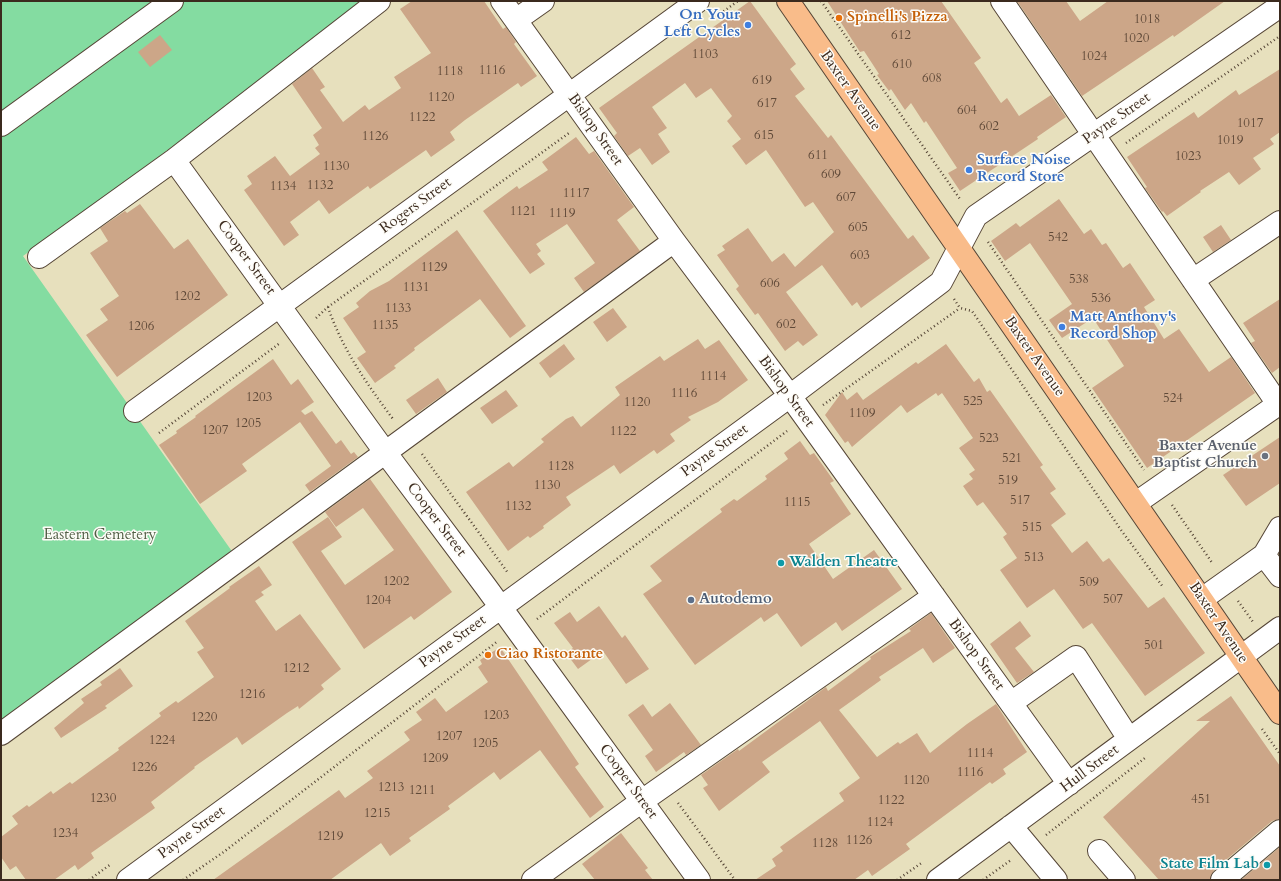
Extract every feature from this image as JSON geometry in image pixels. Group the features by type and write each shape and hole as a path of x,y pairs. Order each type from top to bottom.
{"main road":[{"name":"Baxter Avenue","path":"788,1 1280,713"}],"street":[{"path":"1,125 172,1"},
{"path":"39,257 174,160 379,1"},
{"name":"Bishop Street","path":"502,1 570,94 674,242 790,396 1069,784"},
{"path":"516,20 543,1"},
{"name":"Rogers Street","path":"135,411 698,1"},
{"path":"1002,1 1279,403 1136,503"},
{"name":"Payne Street","path":"128,880 790,396 941,282 976,216 1280,6"},
{"name":"Cooper Street","path":"174,160 385,452 700,880"},
{"path":"1194,280 1280,222"},
{"path":"1,734 674,242"},
{"path":"1202,599 1264,555 1280,528"},
{"path":"1264,555 1280,576"},
{"path":"533,880 642,801 934,596"},
{"name":"Hull Street","path":"938,880 1240,656 1272,634"},
{"path":"1011,703 1076,656 1129,739"},
{"path":"1011,826 1056,880"},
{"path":"1222,880 1280,831"},
{"path":"1099,851 1124,880"}],"path":[{"path":"712,19 738,1"},
{"path":"821,1 960,199 969,200 987,241 1007,272 1147,474 1159,487 1226,582 1272,634"},
{"path":"159,433 276,345 301,334 328,307 577,127 584,114"},
{"path":"183,880 225,851 501,639 518,632 537,619 806,418 960,308"},
{"path":"537,619 541,624"},
{"path":"984,880 1029,848 1149,755"},
{"path":"664,786 735,880"}],"green space":[{"name":"Eastern Cemetery","path":"1,1 371,1 23,256 236,557 1,732"}],"building":[{"path":"412,1 484,1 503,29 506,27 516,42 514,44 537,76 521,87 518,83 465,120 450,132 455,140 431,157 426,150 370,189 368,186 329,214 319,200 290,222 299,235 284,246 244,190 252,184 247,176 275,156 290,176 320,154 315,148 319,145 313,135 322,128 292,84 312,68 325,87 320,90 343,122 365,105 369,110 401,88 394,77 431,53 400,9"},
{"path":"750,1 796,64 790,69 805,89 795,96 828,138 831,135 908,239 913,235 930,258 861,308 857,302 852,306 822,265 786,292 818,335 803,346 798,341 785,351 758,313 755,315 736,289 739,286 717,255 725,250 722,246 748,228 772,262 784,253 795,267 834,232 813,202 805,207 766,150 746,165 732,146 741,139 727,121 732,116 711,88 696,98 685,83 652,107 667,128 658,134 670,152 652,165 640,148 628,156 614,136 617,133 599,108"},
{"path":"827,1 941,1 981,58 974,63 1001,103 1007,98 1019,116 1051,95 1066,117 1037,137 1038,139 960,191 948,173 957,168 926,121 924,123 911,103 905,110 891,89 889,91 877,75 879,74 864,51 860,52"},
{"path":"1017,1 1066,1 1080,21 1108,1 1225,1 1174,37 1173,35 1082,96"},
{"path":"160,35 172,50 150,67 138,52"},
{"path":"1280,69 1280,132 1270,139 1274,144 1253,158 1261,169 1239,185 1229,172 1200,191 1201,192 1167,216 1163,211 1162,212 1145,188 1147,187 1127,157 1194,112 1198,118 1236,90 1239,95"},
{"path":"576,137 589,154 594,151 634,207 617,220 640,251 584,292 574,278 595,263 567,224 536,244 541,251 537,254 545,264 530,274 483,211 517,186 519,189 548,170 542,162"},
{"path":"1059,199 1084,234 1091,229 1102,245 1106,243 1123,268 1130,263 1155,300 1144,307 1164,339 1179,329 1209,372 1231,357 1255,393 1147,468 1092,388 1124,366 1093,318 1062,338 1049,320 1072,304 1030,243 1005,261 991,241 1016,223 1020,227"},
{"path":"140,204 174,249 188,239 228,295 117,377 86,335 108,320 100,309 119,296 90,253 108,241 100,228 125,211 127,213"},
{"path":"1221,225 1231,240 1213,252 1203,237"},
{"path":"457,230 526,326 510,338 480,299 414,348 415,350 394,366 396,368 375,383 357,358 366,352 343,318 359,307 356,303 370,291 389,281"},
{"path":"1280,299 1280,367 1272,373 1251,343 1255,341 1243,323"},
{"path":"613,308 627,327 607,342 593,322"},
{"path":"698,339 705,349 719,340 748,380 718,402 688,417 691,420 670,434 675,441 657,454 654,450 620,474 614,465 566,497 571,505 543,526 544,528 530,538 528,536 508,551 466,492 509,462 513,467 544,442 541,439 566,419 573,416 581,427 620,395 615,387 660,356 664,361"},
{"path":"564,344 575,359 550,378 539,363"},
{"path":"946,344 974,382 979,378 987,392 990,390 1043,465 1040,467 1056,489 1050,493 1066,514 1051,525 1072,553 1087,541 1103,562 1109,558 1148,608 1164,597 1205,653 1145,696 1092,623 1083,629 1054,589 1027,608 1000,570 1017,558 1003,537 1007,534 983,502 977,506 963,486 973,479 969,474 975,470 959,448 973,438 942,393 938,396 936,393 907,413 901,405 852,447 848,441 845,443 825,415 842,392 847,400 857,392 863,400 916,362 918,364"},
{"path":"273,359 291,385 298,379 314,402 301,411 305,415 312,411 336,444 341,440 351,454 354,452 358,457 310,492 305,485 331,466 300,422 242,464 247,471 200,504 159,445 177,433 176,431 196,417 195,416"},
{"path":"438,378 447,392 416,414 406,400"},
{"path":"506,390 518,406 492,424 480,408"},
{"name":"Baxter Avenue Baptist Church","path":"1280,437 1280,483 1246,506 1223,475"},
{"path":"800,441 810,455 814,453 834,481 830,483 851,514 809,544 833,579 874,550 902,589 842,631 836,622 801,647 777,613 764,622 761,617 695,665 643,594 662,581 650,566 722,512 720,509 734,499 737,501 767,479 765,476 788,459 784,453"},
{"path":"370,479 452,592 414,620 411,616 364,649 292,542 328,517 342,537 321,551 345,585 394,550 363,508 336,527 325,512"},
{"path":"259,566 272,585 261,592 264,595 255,601 276,631 300,614 341,669 321,685 324,689 299,709 298,706 242,745 237,737 194,767 195,768 151,802 155,808 91,853 94,858 78,870 75,865 54,880 26,880 16,866 10,870 1,857 1,837 18,824 12,816 27,805 29,807 51,791 53,794 70,782 72,784 119,750 118,748 161,716 159,713 176,701 178,703 214,677 197,652 204,648 185,621"},
{"path":"599,606 622,638 625,635 649,669 626,684 603,651 578,669 566,653 573,648 554,623 570,612 577,622"},
{"path":"931,613 955,648 933,663 923,648 879,677 881,680 839,710 877,757 898,742 900,744 917,733 930,753 967,724 996,704 1027,752 1003,769 1006,774 992,784 990,782 906,844 910,849 872,876 868,870 854,880 755,880 776,866 772,859 783,851 780,847 844,801 839,793 860,778 820,721 762,762 770,772 719,811 703,788 708,785 701,775 738,749 739,751 826,687 828,691 871,659 870,657 911,631 909,629"},
{"path":"1020,621 1031,636 1015,648 1034,672 1017,683 990,644"},
{"path":"497,649 499,652 502,650 579,764 575,767 604,807 590,818 540,750 500,780 494,772 448,806 450,809 409,838 411,841 390,856 381,843 330,880 213,880 339,790 345,798 373,778 367,771 410,740 404,732 422,720 416,712 435,698 446,712 488,682 478,667 482,664 480,660"},
{"path":"120,668 133,686 105,706 107,708 61,738 54,728 84,703 81,699 102,685 100,682"},
{"path":"1231,696 1280,766 1280,819 1272,821 1214,870 1210,880 1159,880 1103,817 1210,721 1196,721"},
{"path":"670,703 701,745 686,755 684,752 656,772 645,756 653,750 628,715 643,704 652,717"},
{"path":"621,833 648,868 645,870 653,880 595,880 582,864"},
{"name":"State Film Lab","path":"1280,847 1280,880 1241,880"}],"place":[{"name":"Spinelli's Pizza","path":"839,18"},
{"name":"On Your Left Cycles","path":"748,25"},
{"name":"Surface Noise Record Store","path":"969,170"},
{"name":"Matt Anthony's Record Shop","path":"1062,327"},
{"name":"Baxter Avenue Baptist Church","path":"1265,456"},
{"name":"Walden Theatre","path":"781,563"},
{"name":"Autodemo","path":"691,600"},
{"name":"Ciao Ristorante","path":"488,655"},
{"name":"State Film Lab","path":"1267,865"}]}
